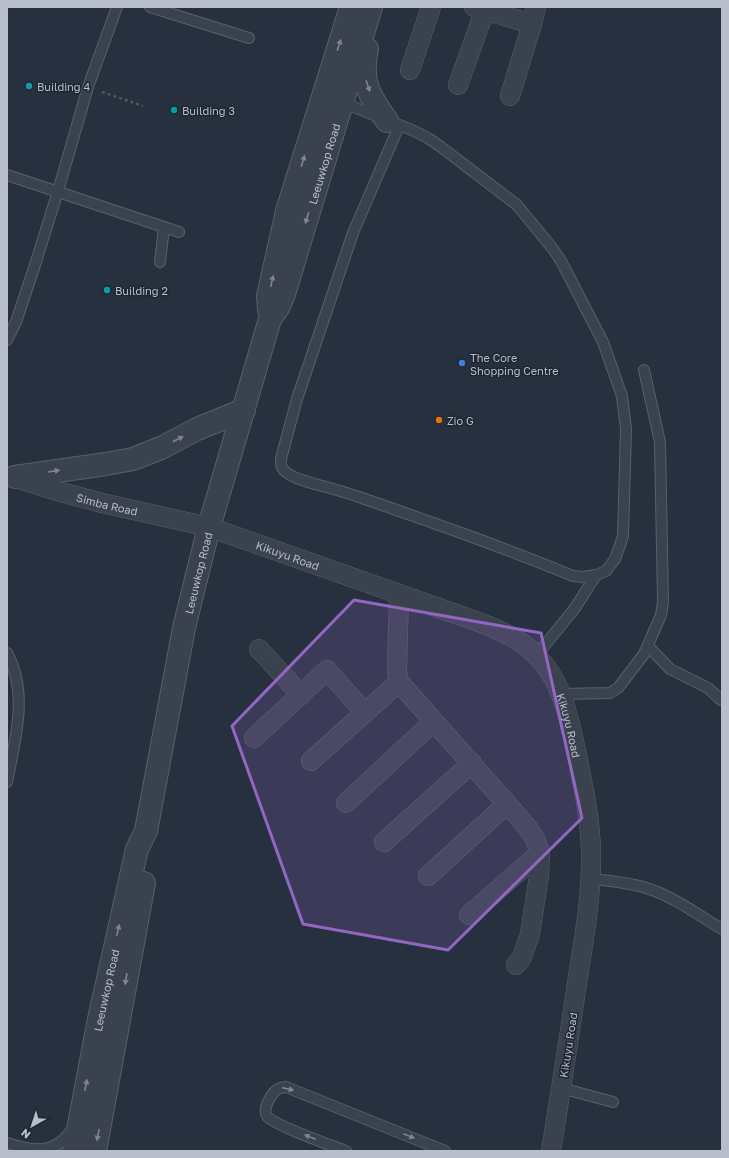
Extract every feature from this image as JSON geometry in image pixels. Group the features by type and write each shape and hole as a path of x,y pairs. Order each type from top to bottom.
{"street":[{"name":"Leeuwkop Road","path":"333,99 351,7"},
{"name":"Leeuwkop Road","path":"74,1151 99,1019 137,849 146,831 184,628 209,527 270,319 268,296 287,212 371,7"},
{"path":"376,7 364,63 364,77 372,97 393,124"},
{"path":"410,70 431,7"},
{"path":"458,86 482,8 534,16 510,96"},
{"path":"11,476 106,464 133,459 161,448 197,429 244,410"},
{"name":"Simba Road","path":"11,476 102,503 209,527"},
{"name":"Kikuyu Road","path":"209,527 487,625 523,644 546,667 562,694 579,764 589,822 591,879 584,936 551,1151"},
{"path":"399,594 397,670 399,682 528,828 536,841 540,853 539,876 530,934 522,957 516,965"},
{"path":"259,648 301,695"},
{"path":"254,738 327,670 365,713"},
{"path":"311,761 399,682"},
{"path":"346,803 434,722"},
{"path":"384,842 472,763"},
{"path":"428,876 508,804"},
{"name":"Leeuwkop Road","path":"95,1151 150,849 150,839 146,831"},
{"path":"469,915 540,853"}],"lane":[{"path":"7,340 16,322 58,192 88,87 117,7"},
{"path":"150,7 249,38"},
{"path":"333,99 428,138 473,170 517,206 553,249 561,261 603,342 622,396 626,429 623,536 615,559 606,571 596,575 583,577 573,576 452,529 346,492 295,478 286,473 282,468 280,460 297,399 353,233 393,124"},
{"path":"7,175 179,232"},
{"path":"160,262 164,227"},
{"path":"562,694 610,693 618,688 644,654 661,615 663,602 660,442 644,370"},
{"path":"536,656 574,608 596,575"},
{"path":"648,646 670,669 708,688 721,700"},
{"path":"7,653 11,659 17,683 19,711 7,782"},
{"path":"591,879 624,883 646,888 666,896 722,929"},
{"path":"346,1151 287,1128 271,1120 267,1116 266,1108 268,1101 275,1091 278,1088 286,1087 445,1151"},
{"path":"561,1088 613,1102"},
{"path":"7,1143 33,1150 53,1147 60,1144 68,1136 81,1116"}],"path":[{"path":"88,87 143,106"}],"highlighted area":[{"path":"354,600 541,633 582,818 448,950 303,924 232,726"}],"place":[{"name":"Building 4","path":"29,86"},
{"name":"Building 3","path":"174,110"},
{"name":"Building 2","path":"107,290"},
{"name":"The Core Shopping Centre","path":"462,363"},
{"name":"Zio G","path":"439,420"}]}
